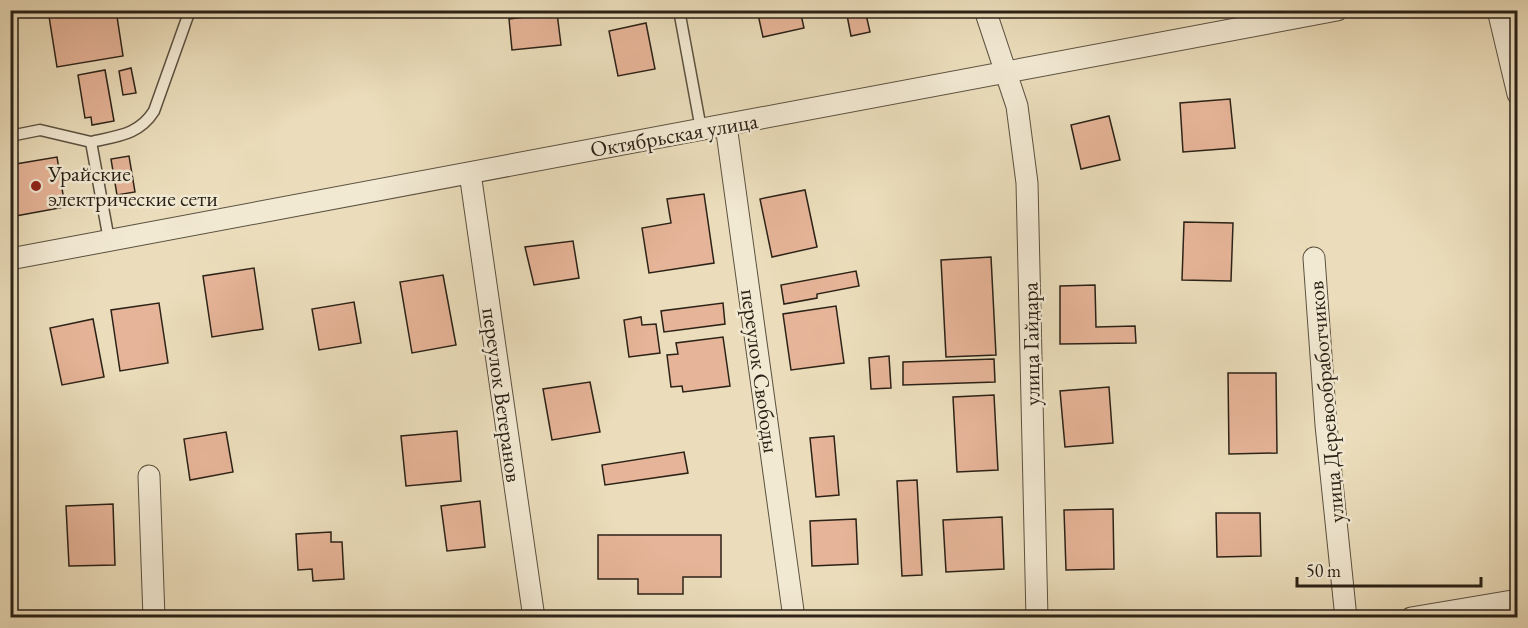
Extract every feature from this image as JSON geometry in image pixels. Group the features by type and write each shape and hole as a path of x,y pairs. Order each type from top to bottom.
{"street":[{"name":"улица Гайдара","path":"985,10 1007,72 1022,135 1027,183 1037,618"},
{"name":"Октябрьская улица","path":"10,259 1337,10"},
{"path":"1498,10 1518,94"},
{"name":"переулок Свободы","path":"726,125 794,618"},
{"name":"переулок Ветеранов","path":"470,172 534,618"},
{"name":"улица Деревообработчиков","path":"1314,258 1326,425 1346,618"},
{"path":"148,476 154,618"},
{"path":"1411,618 1518,600"}],"lane":[{"path":"10,136 40,130 92,142 134,132 147,123 154,111 190,10"},
{"path":"679,10 701,129"},
{"path":"92,142 108,240"}],"building":[{"path":"48,10 116,10 123,56 57,67"},
{"path":"757,10 800,10 804,28 763,37"},
{"path":"846,10 865,10 870,32 851,36"},
{"path":"557,13 561,45 512,50 509,19"},
{"path":"646,23 655,69 618,76 609,31"},
{"path":"131,68 136,93 123,95 119,71"},
{"path":"105,70 114,121 92,125 91,117 85,118 78,75"},
{"path":"1230,99 1235,148 1183,152 1180,103"},
{"path":"1109,116 1120,160 1081,169 1071,125"},
{"path":"129,156 135,192 117,195 111,159"},
{"name":"Урайские электрические сети","path":"57,157 65,207 10,217 10,165"},
{"path":"805,190 817,247 772,257 760,199"},
{"path":"704,194 714,263 649,273 642,228 671,223 667,199"},
{"path":"1184,222 1233,223 1231,281 1182,280"},
{"path":"573,241 579,278 534,285 525,247"},
{"path":"991,257 996,355 946,357 941,260"},
{"path":"254,268 263,329 212,337 203,276"},
{"path":"856,271 859,286 817,294 817,298 784,304 781,285"},
{"path":"443,275 456,345 412,353 400,282"},
{"path":"1095,285 1096,327 1135,326 1136,343 1060,344 1060,286"},
{"path":"354,302 361,343 319,350 312,309"},
{"path":"159,303 168,363 120,371 111,310"},
{"path":"723,303 725,324 664,332 661,311"},
{"path":"836,306 844,363 791,370 783,314"},
{"path":"641,317 642,325 656,324 660,353 629,357 624,320"},
{"path":"93,319 104,377 62,385 50,328"},
{"path":"723,337 730,386 683,392 682,386 671,387 667,355 678,354 676,343"},
{"path":"889,356 891,388 871,389 869,358"},
{"path":"994,359 995,382 903,385 903,362"},
{"path":"1228,373 1276,373 1277,453 1229,454"},
{"path":"590,382 600,432 552,440 543,389"},
{"path":"1109,387 1113,443 1065,447 1060,391"},
{"path":"994,395 998,470 957,472 953,397"},
{"path":"457,431 461,481 406,486 401,436"},
{"path":"226,432 233,472 190,480 184,439"},
{"path":"834,436 839,495 816,497 810,438"},
{"path":"684,452 688,473 605,485 602,465"},
{"path":"917,480 922,575 902,576 897,481"},
{"path":"480,501 485,547 447,551 441,506"},
{"path":"113,504 115,565 69,566 66,506"},
{"path":"1113,509 1114,569 1066,570 1064,510"},
{"path":"1216,513 1260,513 1261,556 1217,557"},
{"path":"1002,517 1004,569 946,572 943,520"},
{"path":"856,519 858,564 812,566 810,521"},
{"path":"331,532 331,542 342,542 344,579 313,581 312,569 298,570 296,534"},
{"path":"598,535 721,535 721,577 683,577 683,594 638,594 638,579 598,579"}],"place":[{"name":"Урайские электрические сети","path":"36,186"}]}
